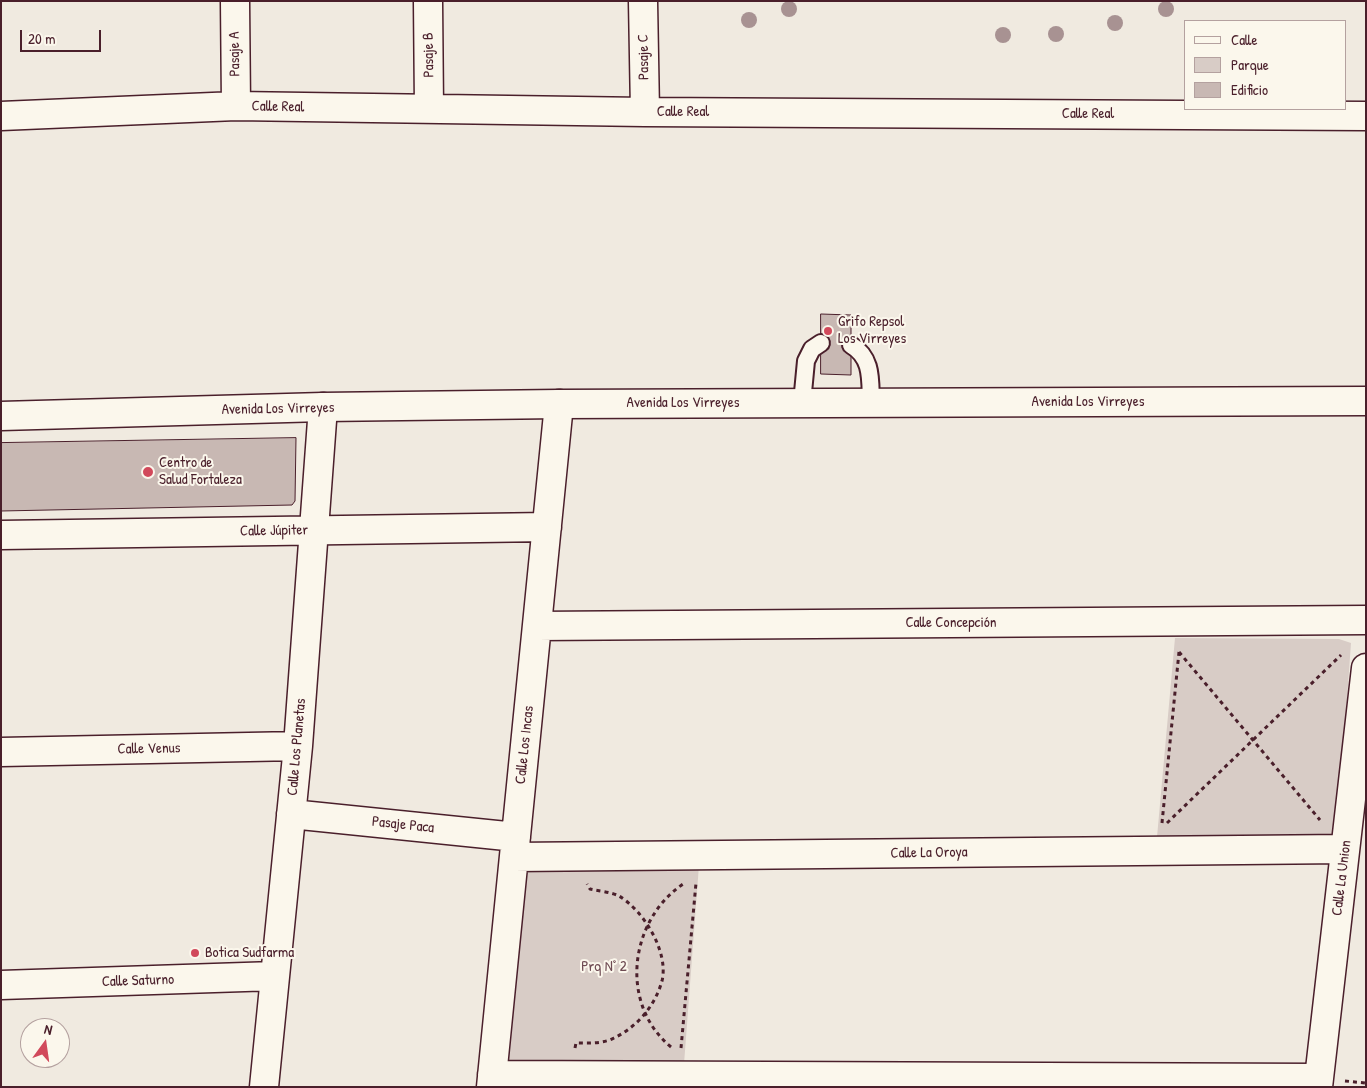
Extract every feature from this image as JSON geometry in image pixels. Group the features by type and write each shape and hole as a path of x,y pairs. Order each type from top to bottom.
{"street":[{"name":"Pasaje A","path":"235,1 236,106"},
{"name":"Pasaje B","path":"428,1 429,109"},
{"name":"Pasaje C","path":"643,1 645,112"},
{"name":"Calle Real","path":"1,116 236,106 645,112 1366,116"},
{"name":"Avenida Los Virreyes","path":"1,416 323,407 559,404 1366,401"},
{"name":"Calle Los Incas","path":"492,1081 559,404"},
{"name":"Calle Los Planetas","path":"264,1087 298,746 323,407"},
{"name":"Calle Júpiter","path":"1,535 546,527"},
{"name":"Calle Concepción","path":"537,626 1366,620"},
{"name":"Calle La Union","path":"1319,1082 1366,668"},
{"name":"Calle Venus","path":"1,752 298,746"},
{"name":"Pasaje Paca","path":"291,814 515,847"},
{"name":"Calle La Oroya","path":"515,847 1345,849"},
{"name":"Calle Saturno","path":"1,985 275,976"},
{"path":"492,1081 1319,1082"}],"lane":[{"path":"802,403 808,354 821,343"},
{"path":"851,345 860,350 867,361 870,403"}],"path":[{"path":"1325,826 1252,740 1179,652 1162,828 1252,740 1344,652"},
{"path":"681,1055 696,877"},
{"path":"574,1056 576,1043 596,1043 613,1039 646,1014 657,994 662,979 658,947 647,924 635,908 618,896 590,889 584,879"},
{"path":"674,1049 655,1030 646,1014 639,996 636,969 640,941 656,909 668,896 689,881"}],"green space":[{"path":"1175,638 1339,639 1351,643 1338,826 1329,838 1157,837"},
{"name":"Prq N° 2","path":"699,865 684,1064 508,1064 526,868"}],"building":[{"path":"821,314 851,315 851,375 821,374"},
{"name":"Centro de Salud Fortaleza","path":"296,438 295,501 292,505 1,511 1,443"}],"place":[{"name":"Grifo Repsol Los Virreyes","path":"828,331"},
{"name":"Centro de Salud Fortaleza","path":"148,472"},
{"name":"Botica Sudfarma","path":"195,953"}]}
